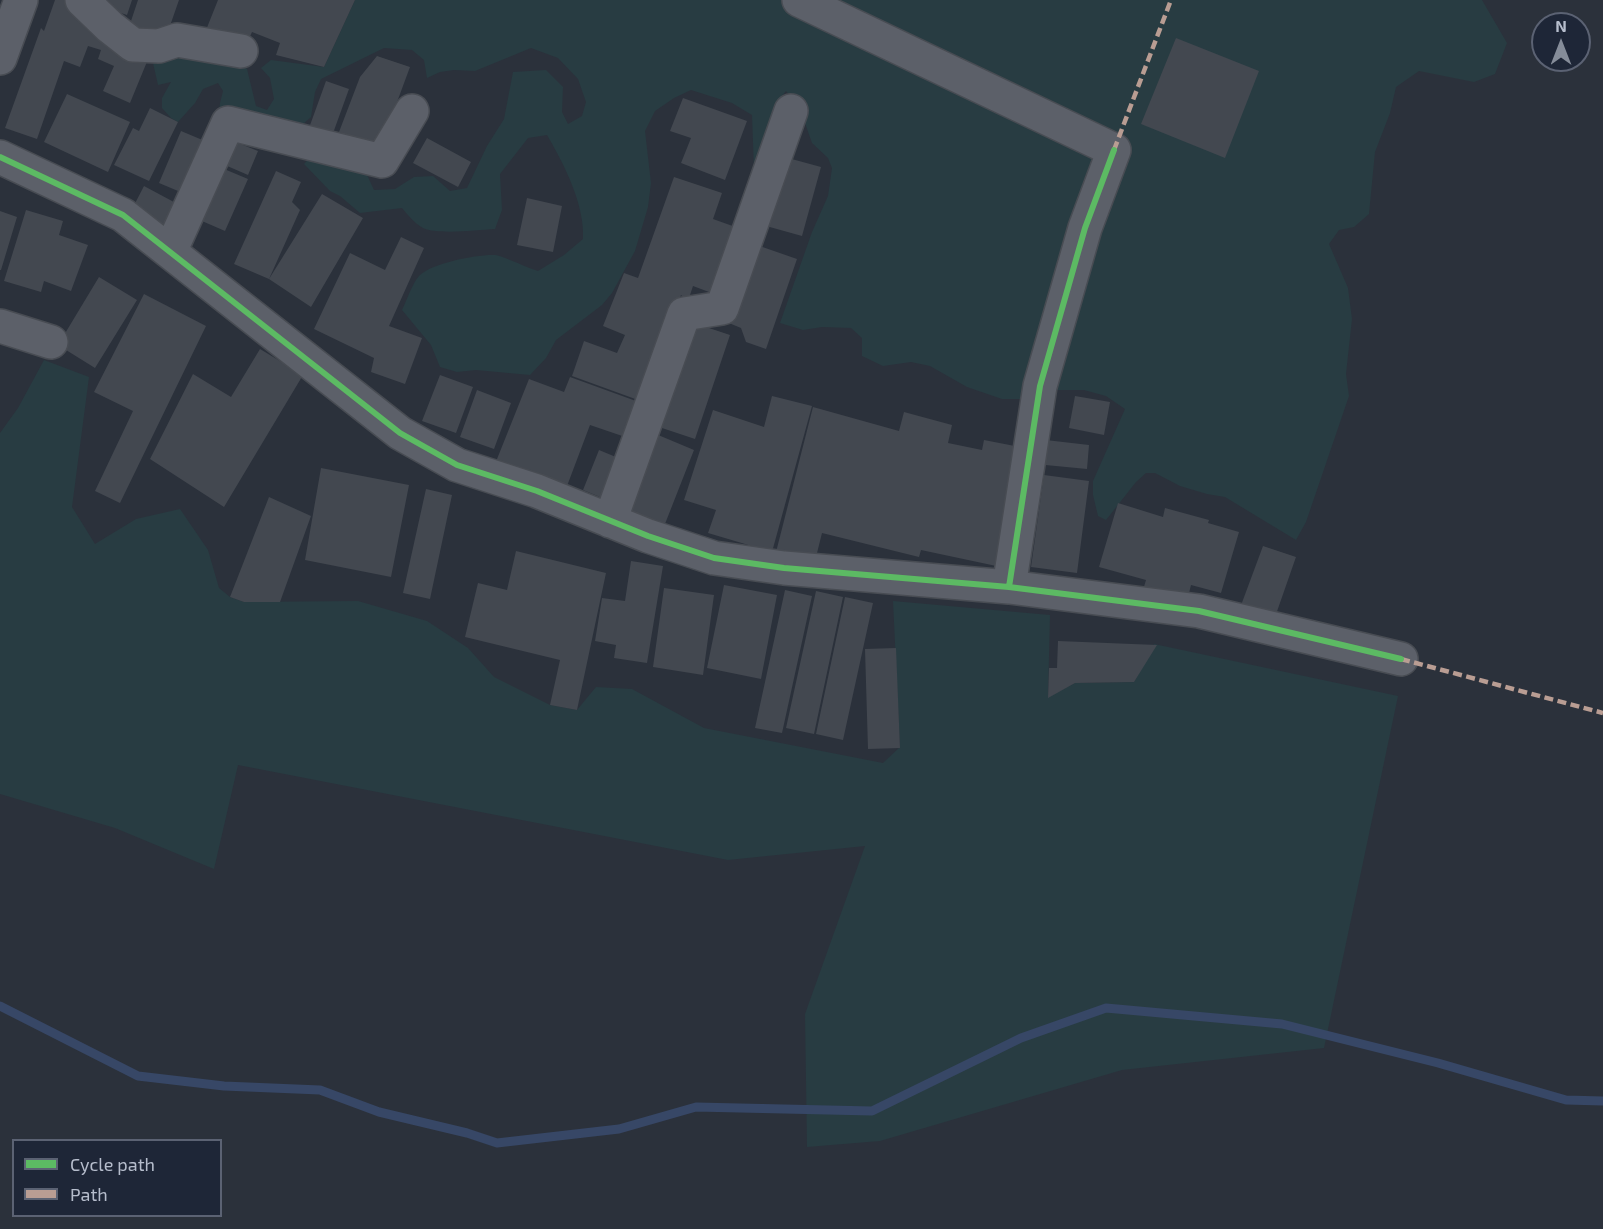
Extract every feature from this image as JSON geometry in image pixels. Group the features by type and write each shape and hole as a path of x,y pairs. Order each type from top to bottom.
{"street":[{"path":"0,58 21,0"},
{"path":"82,0 133,45 159,46 177,40 241,51"},
{"path":"799,0 1114,150 1085,228 1040,386 1009,587"},
{"path":"170,252 228,123 382,161 412,111"},
{"path":"610,521 684,314 722,308 790,111"},
{"path":"0,157 123,214 400,433 458,465 537,491 610,521 714,558 784,568 1009,587 1199,611 1401,659"},
{"path":"0,326 51,342"}],"shaded area":[{"path":"355,0 1482,0 1507,43 1495,74 1474,82 1419,71 1396,87 1390,113 1375,152 1369,214 1354,227 1339,230 1329,244 1348,288 1352,319 1346,374 1349,396 1306,522 1296,540 1225,497 1180,486 1155,473 1146,473 1136,482 1106,520 1098,516 1093,495 1093,481 1125,409 1106,396 1084,390 1057,390 1027,399 1002,399 967,387 930,366 911,362 883,366 862,356 862,338 851,328 822,327 803,330 780,323 812,232 828,196 832,168 828,158 812,143 799,106 786,91 781,97 776,127 754,170 752,115 732,103 691,90 655,111 645,131 651,183 648,207 635,251 612,293 602,305 556,340 546,358 530,375 476,370 457,372 440,367 431,345 402,310 419,276 444,263 487,255 499,256 538,271 564,255 583,239 581,212 577,199 547,135 528,138 500,174 502,210 495,229 430,230 417,224 402,208 360,213 340,196 330,191 304,164 312,155 363,166 374,190 395,189 414,177 433,176 450,191 467,188 487,146 504,119 513,72 546,70 563,87 562,112 568,124 582,116 586,102 578,79 558,58 531,48 475,71 440,72 427,78 424,60 412,50 384,48 321,79 315,92 311,117 295,131 218,122 223,91 218,83 203,89 195,103 178,122 162,108 162,98 171,82 158,85 153,63 157,53 238,61 247,69 256,106 267,110 274,99 270,78 261,68 271,60 324,67"},
{"path":"44,360 89,377 72,507 95,544 136,519 180,509 208,550 219,588 230,597 244,602 358,601 427,621 468,648 494,677 550,705 577,710 596,687 632,689 704,728 883,763 900,747 893,601 1050,615 1048,697 1075,683 1134,682 1154,644 1398,696 1324,1048 1122,1070 880,1141 807,1147 805,1014 865,846 728,860 238,765 214,869 115,828 0,794 0,433 18,408"}],"building":[{"path":"55,0 70,0 151,52 130,103 103,91 114,66 98,59 101,50 88,46 80,67 64,61 37,139 5,128 41,28 44,31"},
{"path":"91,0 132,0 127,15 90,3"},
{"path":"138,0 179,0 164,43 128,30"},
{"path":"218,0 355,0 324,67 276,55 280,43 252,32 246,45 206,30"},
{"path":"1176,38 1259,71 1225,158 1141,124"},
{"path":"377,56 410,67 380,148 339,132 360,77"},
{"path":"326,81 349,89 332,136 309,128"},
{"path":"67,94 130,122 108,172 44,142"},
{"path":"683,98 747,121 725,180 681,163 691,138 670,131"},
{"path":"150,108 178,122 149,181 114,165 133,128 139,131"},
{"path":"181,131 212,144 190,196 159,183"},
{"path":"427,138 471,162 458,187 413,163"},
{"path":"228,139 258,151 248,175 218,162"},
{"path":"788,158 821,167 802,236 759,224"},
{"path":"217,166 248,179 225,231 195,218"},
{"path":"276,171 301,182 292,202 300,210 269,279 234,264"},
{"path":"674,177 722,193 713,219 741,229 717,295 693,286 688,301 681,295 653,366 649,404 572,376 584,341 617,353 625,335 603,326 624,273 638,278"},
{"path":"144,186 185,208 170,237 129,215"},
{"path":"322,194 363,218 311,307 269,279"},
{"path":"527,198 562,206 553,252 517,245"},
{"path":"26,210 63,221 59,235 88,245 71,291 44,281 41,292 4,281"},
{"path":"0,211 17,217 1,270 0,270"},
{"path":"401,237 424,248 389,326 422,338 405,384 371,372 374,358 314,329 350,253 385,270"},
{"path":"751,243 797,259 766,349 746,342 741,328 724,321"},
{"path":"99,277 137,300 95,368 58,345"},
{"path":"144,294 206,326 120,503 95,491 133,411 94,392"},
{"path":"691,322 730,335 695,439 656,426"},
{"path":"260,349 303,375 224,507 150,459 193,374 231,397"},
{"path":"440,375 473,387 456,433 422,421"},
{"path":"570,377 647,405 634,440 590,425 564,494 495,464 529,379 564,392"},
{"path":"477,390 511,403 494,449 460,437"},
{"path":"772,396 812,406 772,552 708,533 716,510 684,500 713,410 764,427"},
{"path":"1075,396 1110,402 1104,435 1069,428"},
{"path":"813,407 899,431 904,412 952,425 948,443 982,450 984,440 1025,448 1001,567 921,550 919,557 822,533 814,565 775,556"},
{"path":"651,432 694,450 663,529 619,512"},
{"path":"1037,439 1089,445 1087,469 1035,464"},
{"path":"599,450 628,462 612,502 583,490"},
{"path":"321,468 409,485 391,577 305,560"},
{"path":"1044,475 1089,481 1077,573 1031,567"},
{"path":"426,489 452,495 430,599 403,593"},
{"path":"269,497 311,516 280,602 244,602 230,597"},
{"path":"1118,503 1163,517 1165,508 1209,520 1208,523 1239,532 1221,593 1191,585 1187,601 1143,590 1146,580 1099,567"},
{"path":"1263,546 1296,557 1274,620 1240,608"},
{"path":"516,551 606,573 577,710 550,705 560,660 465,637 478,583 507,590"},
{"path":"631,561 663,566 647,663 614,658 616,645 595,641 602,598 625,601"},
{"path":"724,585 777,595 761,679 707,668"},
{"path":"664,588 714,595 703,675 653,667"},
{"path":"785,590 812,596 782,733 755,728"},
{"path":"816,591 843,597 814,734 786,728"},
{"path":"845,597 873,603 843,740 816,734"},
{"path":"1058,641 1157,645 1134,682 1075,683 1048,698 1049,668 1057,668"},
{"path":"896,648 900,748 868,749 865,649"}],"waterway":[{"path":"0,1006 138,1076 224,1086 320,1090 379,1112 467,1133 497,1143 619,1129 696,1107 872,1111 1021,1038 1106,1008 1282,1024 1438,1063 1566,1100 1603,1101"}],"marked path":[{"path":"1114,150 1171,0"},
{"path":"1401,659 1603,713"}],"cycle path":[{"path":"1009,587 1040,386 1085,228 1114,150"},
{"path":"0,157 123,215 400,433 457,465 537,491 648,536 714,558 784,568 1009,587 1199,611 1401,659"}]}
